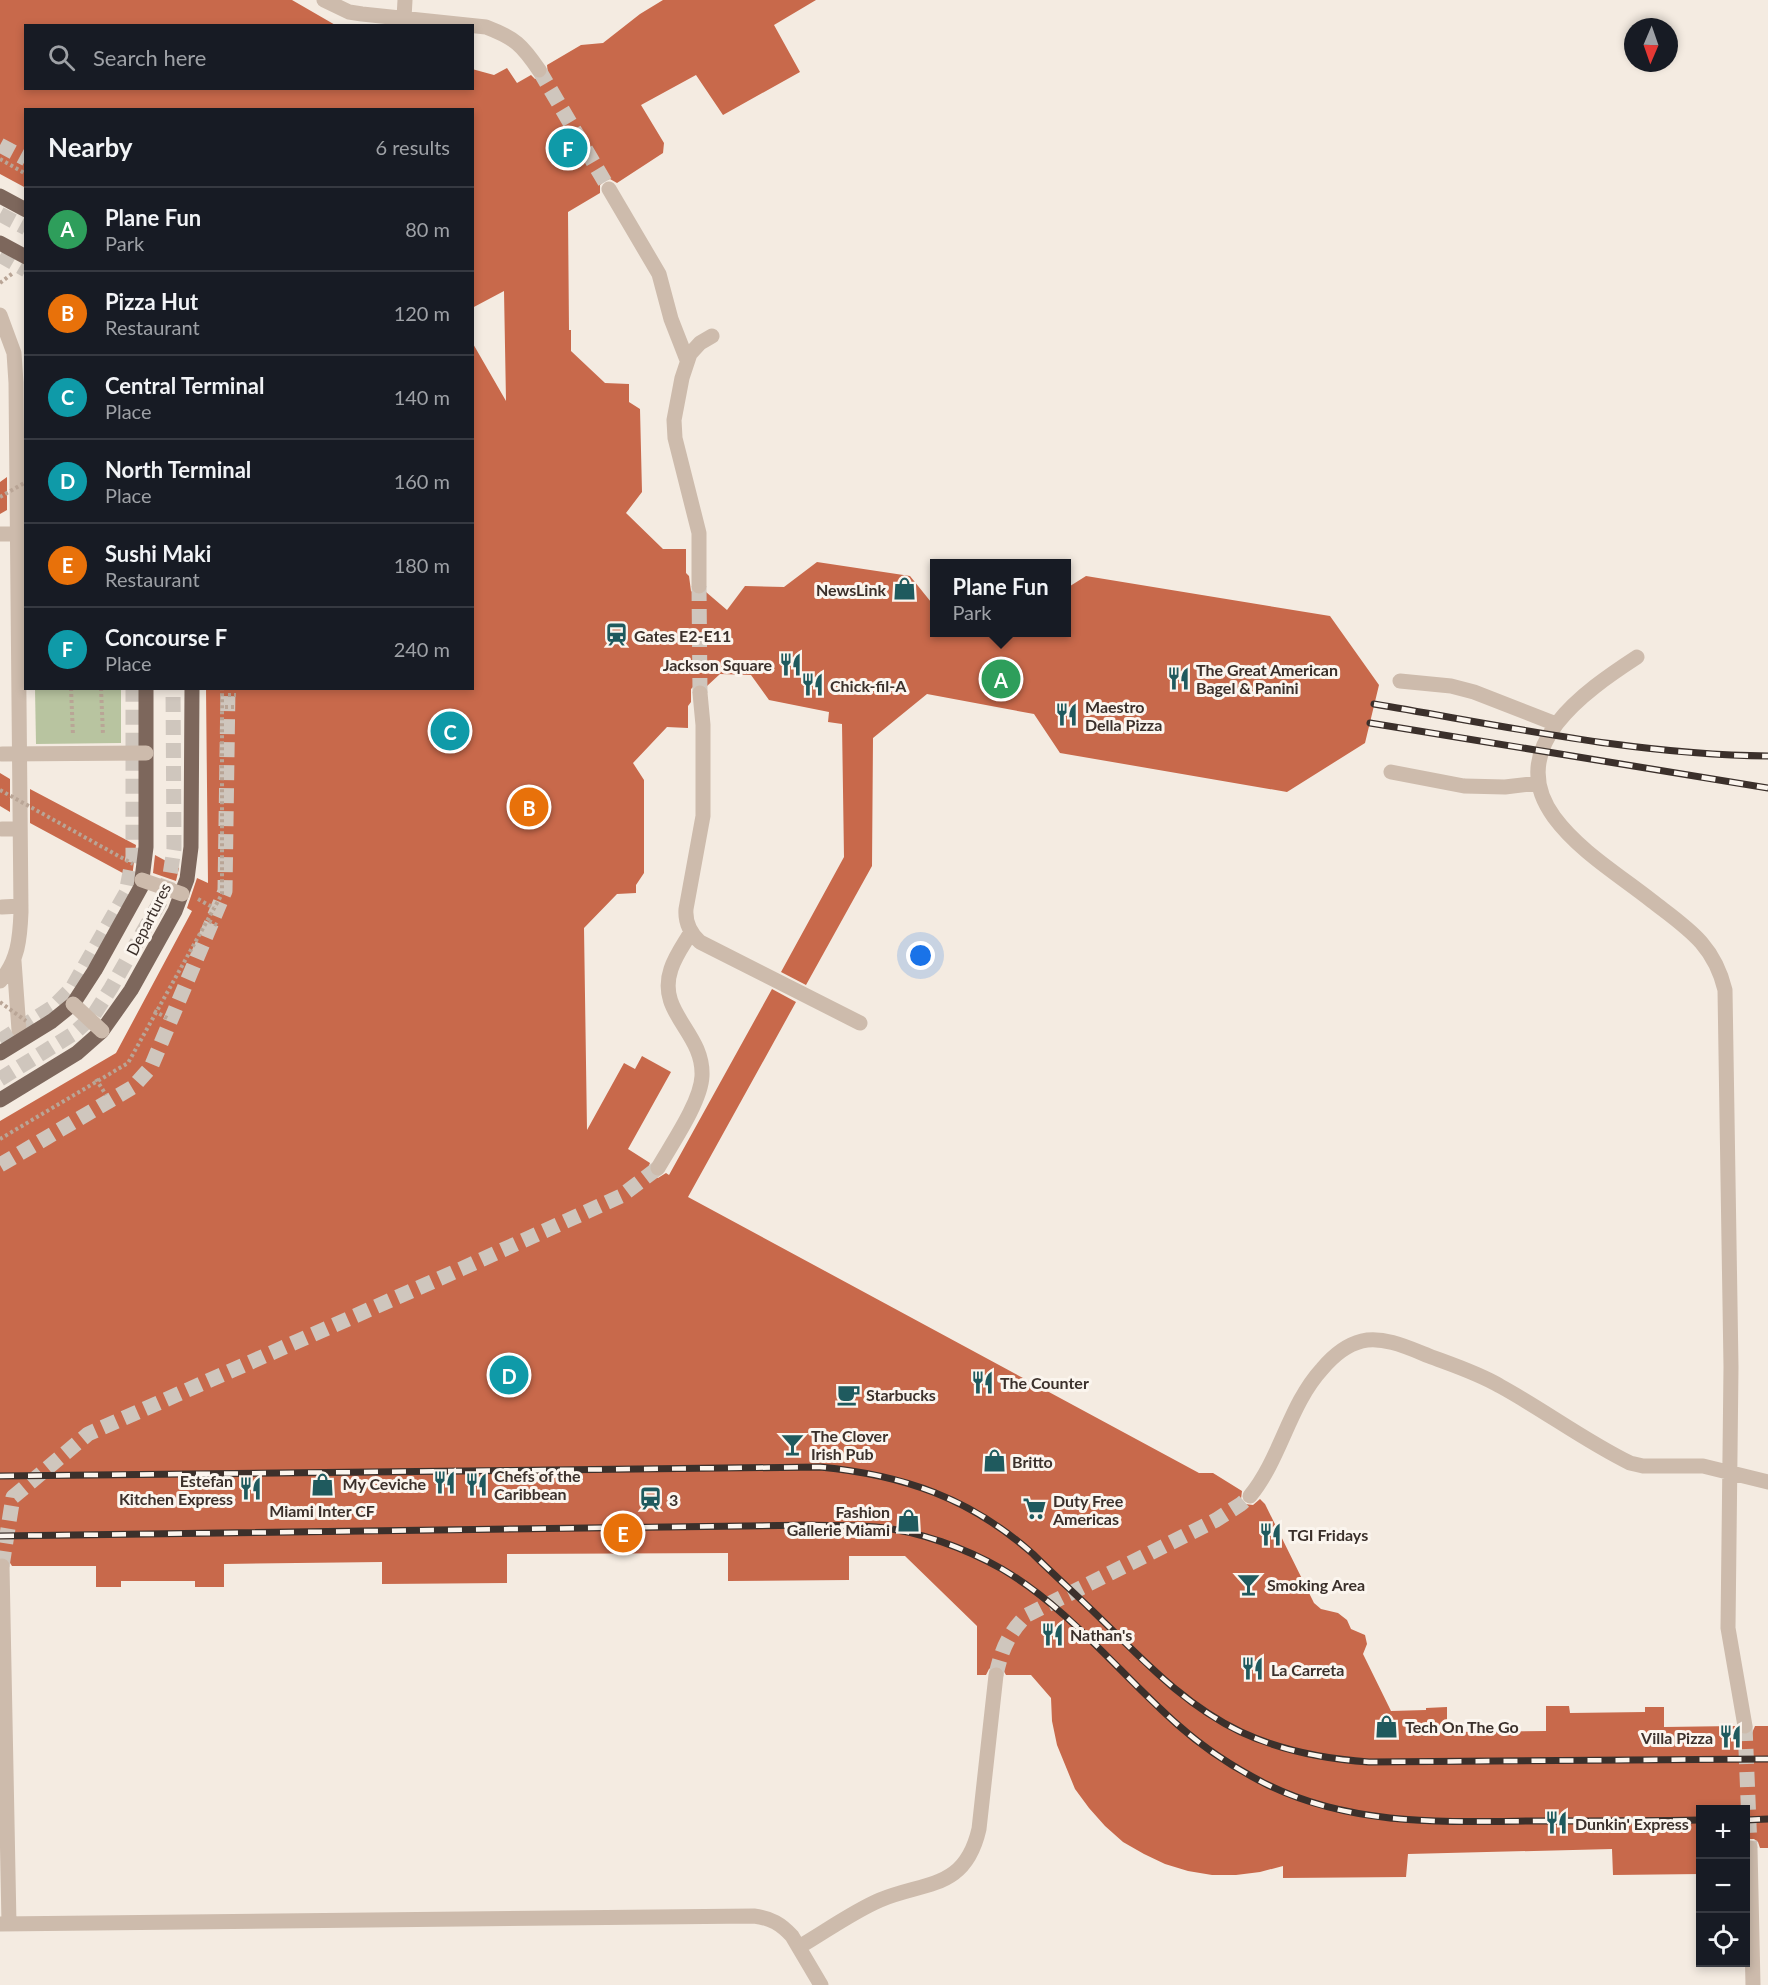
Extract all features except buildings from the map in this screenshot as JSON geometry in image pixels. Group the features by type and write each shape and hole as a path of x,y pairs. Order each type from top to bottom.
{"main road":[{"path":"0,196 24,209"},
{"path":"0,243 24,256"},
{"name":"Departures","path":"0,1053 51,1021 73,1004 85,988 126,917 142,874 146,847 146,690"},
{"name":"Departures","path":"0,1100 76,1053 102,1031 131,990 175,911 188,896 191,847 192,690"}],"lane":[{"path":"324,0 349,12 472,24"},
{"path":"404,18 405,0"},
{"path":"474,25 499,32 521,45 539,70"},
{"path":"609,189 659,274 671,319 687,360"},
{"path":"0,315 14,353 16,388 21,829 20,940 14,961 0,981"},
{"path":"699,586 700,544 674,429 675,408 687,360 696,346 712,336"},
{"path":"0,388 16,388"},
{"path":"0,534 24,534"},
{"path":"1637,657 1581,697 1556,724 1539,762 1539,783 1546,805 1568,832 1583,847 1690,931 1715,960 1722,975 1727,1008 1731,1367 1728,1628 1745,1726"},
{"path":"1400,681 1451,686 1474,692 1556,724"},
{"path":"700,693 703,725 703,816 686,909 691,932 700,942 860,1023"},
{"path":"1,754 146,753"},
{"path":"1391,772 1475,787 1505,787 1539,783"},
{"path":"2,829 21,829"},
{"path":"142,874 188,896"},
{"path":"2,907 21,906"},
{"path":"658,1168 695,1100 702,1080 701,1057 697,1045 671,1005 667,990 673,964 691,932"},
{"path":"14,961 23,1025"},
{"path":"73,1004 102,1031"},
{"path":"1250,1496 1269,1469 1304,1393 1313,1379 1335,1356 1363,1341 1394,1343 1479,1375 1630,1463 1643,1466 1703,1466 1768,1482"},
{"path":"2,1566 5,1924 754,1916 764,1917 780,1924 792,1936 821,1985"},
{"path":"799,1947 880,1900 938,1883 949,1878 959,1869 972,1851 979,1829 996,1675"},
{"path":"1750,1848 1753,1985"}],"path":[{"path":"0,159 24,173"},
{"path":"0,283 12,275"},
{"path":"0,497 24,483"},
{"path":"71,690 74,754"},
{"path":"101,690 104,753"},
{"path":"0,1139 128,1063 222,894 222,690"},
{"path":"228,695 236,695"},
{"path":"225,707 236,707"},
{"path":"0,790 142,874"},
{"path":"188,896 214,908"},
{"path":"209,921 219,926"},
{"path":"0,1002 23,1025"},
{"path":"154,1011 169,1019"},
{"path":"96,1078 106,1095"}],"green space":[{"path":"35,690 121,690 121,743 36,744"}],"tunnel":[{"path":"539,70 609,189"},
{"path":"0,145 24,158"},
{"path":"0,214 24,227"},
{"path":"0,255 24,269"},
{"path":"699,586 700,693"},
{"path":"0,1041 53,1007 72,988 126,893 133,857 133,690"},
{"path":"0,1079 73,1034 93,1016 160,902 170,875 174,849 173,690"},
{"path":"0,1165 133,1087 151,1067 225,891 228,690"},
{"path":"2,1566 13,1497 88,1434 621,1196 658,1168"},
{"path":"996,1675 1007,1642 1015,1628 1027,1615 1216,1520 1250,1496"},
{"path":"1745,1726 1748,1805"}],"railway":[{"path":"1374,704 1620,745 1669,751 1768,756"},
{"path":"1370,723 1768,788"},
{"path":"0,1476 820,1467 851,1471 908,1483 934,1492 985,1518 1033,1554 1184,1696 1221,1721 1256,1739 1320,1756 1369,1762 1768,1759"},
{"path":"0,1536 812,1525 892,1529 909,1532 973,1554 1027,1585 1072,1622 1156,1705 1199,1742 1244,1772 1300,1798 1365,1815 1432,1821 1696,1820"},
{"path":"1750,1820 1768,1819"}],"place":[{"name":"Concourse F","path":"568,148"},
{"name":"NewsLink","path":"904,589"},
{"name":"Gates E2-E11","path":"616,635"},
{"name":"Jackson Square","path":"790,664"},
{"name":"The Great American Bagel & Panini","path":"1178,678"},
{"name":"Plane Fun","path":"1001,679"},
{"name":"Chick-fil-A","path":"812,685"},
{"name":"Maestro Della Pizza","path":"1067,715"},
{"name":"Central Terminal","path":"450,731"},
{"name":"Pizza Hut","path":"529,807"},
{"name":"North Terminal","path":"509,1375"},
{"name":"The Counter","path":"982,1382"},
{"name":"Starbucks","path":"848,1394"},
{"name":"The Clover Irish Pub","path":"793,1444"},
{"name":"Britto","path":"994,1461"},
{"name":"My Ceviche","path":"444,1483"},
{"name":"Chefs of the Caribbean","path":"476,1484"},
{"name":"Miami Inter CF","path":"322,1485"},
{"name":"Estefan Kitchen Express","path":"251,1489"},
{"name":"3","path":"651,1499"},
{"name":"Duty Free Americas","path":"1035,1509"},
{"name":"Fashion Gallerie Miami","path":"908,1520"},
{"name":"Sushi Maki","path":"623,1533"},
{"name":"TGI Fridays","path":"1270,1534"},
{"name":"Smoking Area","path":"1249,1584"},
{"name":"Nathan's","path":"1052,1634"},
{"name":"La Carreta","path":"1253,1669"},
{"name":"Tech On The Go","path":"1387,1726"},
{"name":"Villa Pizza","path":"1731,1737"},
{"name":"Dunkin' Express","path":"1557,1823"}]}
